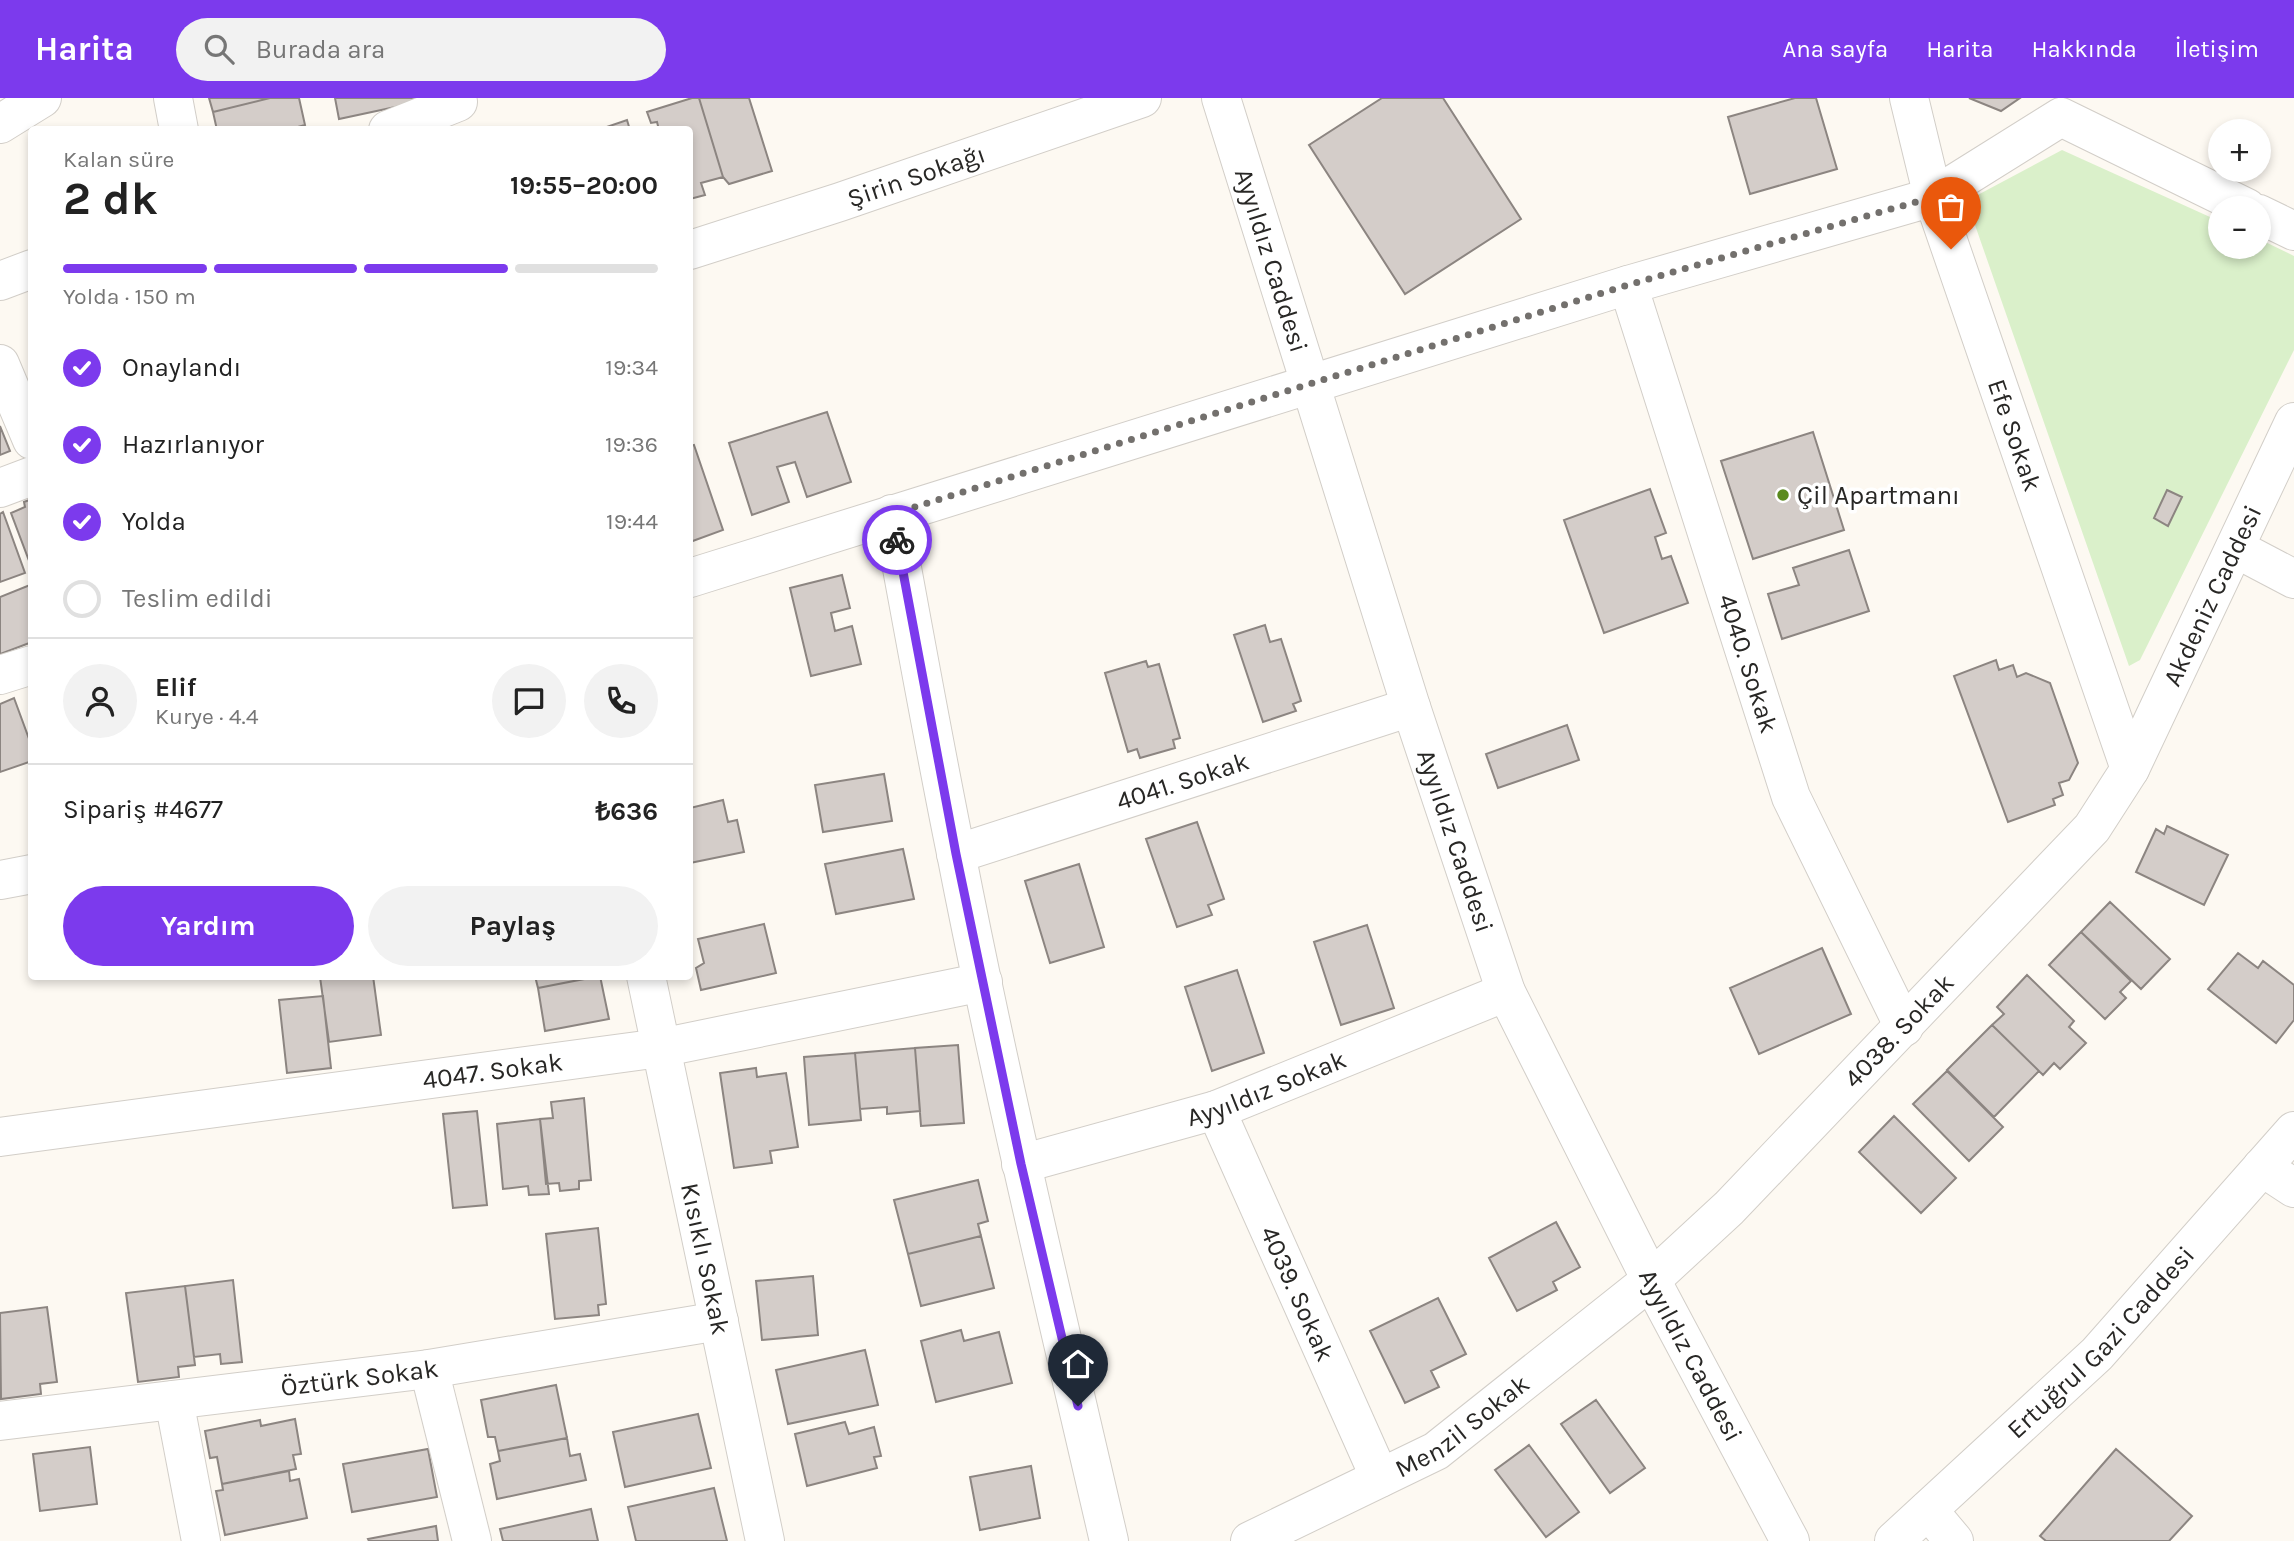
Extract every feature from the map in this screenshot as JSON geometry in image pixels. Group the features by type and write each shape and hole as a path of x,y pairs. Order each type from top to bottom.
{"street":[{"path":"0,124 42,98"},
{"path":"173,98 178,126"},
{"name":"Şirin Sokağı","path":"693,249 840,202 1142,98"},
{"name":"Ayyıldız Caddesi","path":"1221,98 1411,707 1506,992 1651,1280 1790,1541"},
{"name":"Efe Sokak","path":"1909,98 1933,197 2130,769"},
{"path":"693,577 1628,285 1933,197 2067,108 2225,196"},
{"path":"402,126 460,110"},
{"path":"2271,220 2294,231"},
{"path":"0,281 28,270"},
{"name":"4040. Sokak","path":"1628,285 1791,797 1904,1027"},
{"path":"0,364 28,430"},
{"name":"Akdeniz Caddesi","path":"2130,769 2294,422"},
{"path":"0,488 28,478"},
{"path":"892,514 982,982 1021,1164 1109,1541"},
{"path":"2235,548 2294,579"},
{"path":"0,675 28,666"},
{"name":"4041. Sokak","path":"956,854 1411,707"},
{"name":"4038. Sokak","path":"1651,1280 1729,1208 2092,828 2130,769"},
{"path":"0,880 28,875"},
{"name":"Kısıklı Sokak","path":"647,980 765,1541"},
{"name":"4047. Sokak","path":"0,1137 660,1048 982,982"},
{"name":"Ayyıldız Sokak","path":"1021,1164 1216,1110 1506,992"},
{"name":"4039. Sokak","path":"1216,1110 1381,1478"},
{"name":"Ertuğrul Gazi Caddesi","path":"1894,1541 2097,1354 2294,1131"},
{"path":"2262,1167 2294,1188"},
{"name":"Menzil Sokak","path":"1250,1541 1436,1451 1651,1280"},
{"name":"Öztürk Sokak","path":"0,1422 429,1369 719,1321"},
{"path":"429,1369 472,1541"},
{"path":"174,1400 201,1541"},
{"path":"1928,1510 1954,1541"}],"green space":[{"path":"2062,150 2208,216 2208,259 2271,259 2271,245 2294,256 2294,350 2140,660 2129,666 1968,205 1972,198"}],"building":[{"path":"209,98 270,98 213,112"},
{"path":"270,98 299,98 305,125 216,126 213,112"},
{"path":"335,98 413,98 414,103 339,119"},
{"path":"699,98 723,177 701,183 705,195 693,198 693,126 658,126 657,122 651,123 647,112"},
{"path":"699,98 749,98 772,171 729,184 723,177"},
{"path":"1382,98 1443,98 1521,219 1405,294 1309,145"},
{"path":"1795,98 1816,98 1837,169 1750,194 1728,117"},
{"path":"1969,98 2020,98 2001,111"},
{"path":"627,120 629,126 610,126"},
{"path":"827,412 851,482 807,497 795,462 777,467 789,502 752,515 729,443"},
{"path":"0,426 10,451 0,455"},
{"name":"Çil Apartmanı","path":"1813,432 1844,530 1753,559 1721,461"},
{"path":"693,445 723,530 693,541"},
{"path":"1650,489 1666,533 1655,537 1662,559 1671,556 1688,603 1604,633 1564,520"},
{"path":"2167,490 2182,497 2168,526 2154,518"},
{"path":"28,500 28,558 11,513 25,507 24,502"},
{"path":"3,512 25,573 0,582 0,514"},
{"path":"1849,550 1869,611 1782,639 1768,594 1799,585 1793,568"},
{"path":"842,575 850,608 831,613 835,631 852,626 861,664 811,676 790,588"},
{"path":"28,586 28,644 0,654 0,597"},
{"path":"1265,625 1270,642 1281,639 1301,701 1293,704 1296,711 1263,722 1234,635"},
{"path":"1996,660 1999,670 2013,665 2017,677 2026,673 2050,683 2078,763 2069,780 2059,783 2063,795 2053,799 2055,805 2008,822 1954,676"},
{"path":"1146,661 1148,667 1159,664 1180,738 1173,740 1175,748 1140,758 1137,749 1128,752 1105,673"},
{"path":"14,698 28,736 28,762 0,772 0,704"},
{"path":"1567,725 1579,760 1498,788 1486,754"},
{"path":"884,774 892,821 823,832 815,785"},
{"path":"723,800 728,822 737,820 744,852 693,862 693,807"},
{"path":"1197,822 1224,899 1208,905 1212,915 1177,927 1146,839"},
{"path":"2167,826 2228,855 2204,905 2136,872 2156,829 2164,834"},
{"path":"903,849 914,899 836,914 825,864"},
{"path":"1079,864 1104,947 1050,963 1025,881"},
{"path":"2110,902 2170,959 2141,989 2081,932"},
{"path":"764,924 776,973 701,990 696,968 704,963 698,939"},
{"path":"1367,925 1394,1008 1341,1025 1314,942"},
{"path":"2081,932 2131,981 2120,992 2126,998 2105,1019 2049,965"},
{"path":"1822,948 1851,1014 1759,1054 1730,988"},
{"path":"2238,953 2258,968 2263,961 2294,985 2294,1020 2276,1043 2208,989"},
{"path":"1237,970 1264,1053 1212,1071 1185,987"},
{"path":"2027,975 2074,1021 2069,1027 2086,1043 2060,1069 2054,1063 2043,1075 1992,1025 2004,1014 1997,1007"},
{"path":"320,980 374,980 381,1035 329,1042"},
{"path":"536,980 579,980 538,988"},
{"path":"579,980 601,980 609,1019 545,1031 538,988"},
{"path":"323,996 331,1068 287,1073 279,1000"},
{"path":"1992,1025 2039,1071 1994,1117 1947,1070"},
{"path":"958,1045 964,1123 921,1126 915,1048"},
{"path":"915,1048 920,1111 887,1114 887,1107 860,1109 855,1053"},
{"path":"855,1053 861,1120 809,1125 804,1057"},
{"path":"756,1068 757,1077 786,1073 798,1147 770,1151 772,1163 734,1168 720,1073"},
{"path":"1947,1071 2003,1127 1969,1161 1913,1104"},
{"path":"584,1098 591,1180 579,1181 579,1189 560,1191 559,1183 546,1184 540,1119 553,1118 551,1102"},
{"path":"477,1111 487,1205 453,1208 443,1114"},
{"path":"1894,1116 1956,1178 1921,1213 1859,1152"},
{"path":"540,1119 549,1194 529,1195 528,1186 503,1189 497,1124"},
{"path":"978,1180 988,1221 978,1224 981,1236 908,1254 894,1200"},
{"path":"1556,1222 1580,1267 1553,1282 1557,1290 1517,1311 1489,1258"},
{"path":"598,1228 606,1304 598,1305 599,1315 555,1319 546,1234"},
{"path":"981,1236 994,1288 921,1306 908,1254"},
{"path":"813,1276 818,1335 762,1340 756,1281"},
{"path":"233,1280 242,1362 221,1364 220,1354 194,1357 185,1286"},
{"path":"185,1286 195,1365 178,1367 179,1377 138,1382 126,1293"},
{"path":"1438,1298 1466,1354 1431,1371 1439,1387 1405,1403 1370,1331"},
{"path":"47,1307 57,1382 40,1384 41,1394 1,1399 0,1313"},
{"path":"961,1330 964,1341 999,1332 1012,1383 936,1402 921,1341"},
{"path":"865,1350 878,1405 788,1424 776,1370"},
{"path":"556,1385 567,1438 498,1451 495,1437 488,1437 481,1400"},
{"path":"1596,1400 1645,1468 1610,1493 1561,1424"},
{"path":"698,1414 711,1468 625,1487 613,1432"},
{"path":"295,1419 301,1454 293,1455 296,1469 222,1484 217,1457 210,1458 205,1431 260,1420 261,1426"},
{"path":"845,1422 849,1434 874,1427 881,1456 874,1457 877,1468 807,1486 795,1434"},
{"path":"567,1438 570,1456 580,1454 586,1480 497,1499 490,1464 500,1461 498,1451"},
{"path":"1529,1445 1579,1512 1546,1537 1495,1470"},
{"path":"90,1447 97,1504 40,1511 33,1454"},
{"path":"428,1449 437,1497 352,1512 343,1464"},
{"path":"2116,1449 2192,1516 2169,1541 2046,1541 2040,1536"},
{"path":"1031,1466 1040,1518 980,1530 970,1477"},
{"path":"289,1471 290,1481 299,1479 307,1518 225,1535 216,1491 223,1490 222,1484"},
{"path":"714,1488 727,1541 636,1541 628,1507"},
{"path":"591,1509 598,1541 503,1541 500,1529"},
{"path":"436,1526 438,1541 368,1539"}],"way so far":[{"path":"897,540 892,514 1628,285 1933,197 1951,249"}],"place":[{"name":"Çil Apartmanı","path":"1783,495"}],"route":[{"path":"897,540 956,854 1021,1164 1078,1406"}]}
